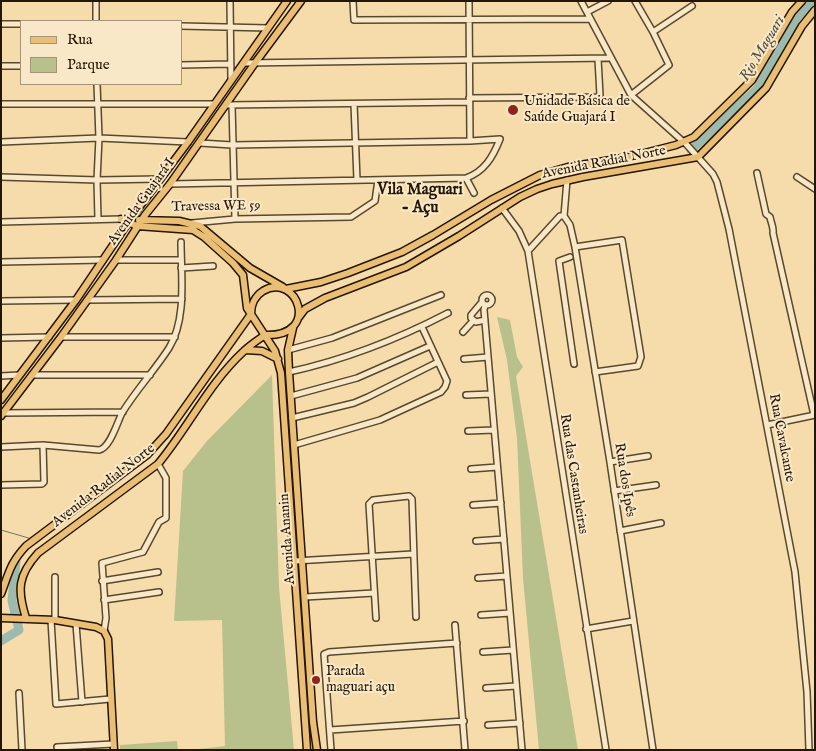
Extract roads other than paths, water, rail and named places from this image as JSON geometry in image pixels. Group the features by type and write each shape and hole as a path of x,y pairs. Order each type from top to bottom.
{"main road":[{"name":"Avenida Guajará I","path":"1,400 76,300 129,221 188,142 287,1"},
{"name":"Avenida Guajará I","path":"2,414 61,337 116,260 139,223 229,105 255,63 301,1"},
{"name":"Avenida Radial Norte","path":"288,291 348,273 402,252 491,200 540,175 629,157 684,143 694,137 752,80 792,12 802,1"},
{"path":"696,155 766,88 802,26 815,10"},
{"name":"Avenida Radial Norte","path":"298,317 306,309 325,298 406,267 502,208 537,189 567,180 696,155"},
{"path":"120,219 193,230 204,237 238,268 242,275 247,308 264,334 282,335 293,327 298,317 299,308 288,291 250,268 207,231 192,223"},
{"name":"Travessa WE 59","path":"139,223 192,223"},
{"path":"252,316 253,302 261,292 273,288 288,291"},
{"name":"Avenida Radial Norte","path":"1,594 13,561 26,546 148,455 166,434 252,316"},
{"name":"Avenida Ananin","path":"293,327 288,350 289,372 313,722 317,750"},
{"name":"Avenida Radial Norte","path":"23,618 20,585 27,565 38,553 158,464 173,446 225,372 244,350 264,334"},
{"name":"Avenida Ananin","path":"264,334 278,359 281,373 307,750"},
{"path":"244,350 262,351 278,359"},
{"path":"1,618 53,620 96,627 104,631 108,639 114,747"}],"street":[{"path":"96,1 96,20"},
{"path":"230,1 231,80"},
{"path":"353,1 354,20 590,19"},
{"path":"469,1 470,141"},
{"path":"581,1 630,95 669,65 635,1"},
{"path":"587,12 608,1"},
{"path":"653,32 692,6"},
{"path":"1,24 20,24"},
{"path":"182,26 268,28"},
{"path":"244,63 610,58"},
{"path":"235,219 229,105 354,104 598,97 600,95 598,59"},
{"path":"182,65 230,64"},
{"path":"1,66 20,66"},
{"path":"97,85 99,138 98,219"},
{"name":"Rua Cavalcante","path":"630,95 684,143 713,174 717,182 729,229 795,572 807,692 809,750"},
{"path":"1,104 214,104"},
{"path":"354,104 354,143 357,180"},
{"path":"1,142 99,138 188,142"},
{"path":"170,184 466,178 481,171 490,160 500,139 232,145 200,143"},
{"path":"757,173 766,214 770,217 814,415 767,425"},
{"path":"1,177 97,180 160,178"},
{"path":"797,177 815,189"},
{"path":"466,178 474,192"},
{"name":"Travessa WE 59","path":"192,223 235,219 351,218 375,201 378,180"},
{"path":"528,252 560,216 564,216 567,180"},
{"name":"Rua das Castanheiras","path":"502,208 520,231 528,252 606,750"},
{"name":"Rua dos Ipês","path":"564,216 570,225 575,247 610,462 653,750"},
{"path":"1,222 120,219"},
{"path":"575,247 622,240 641,355 638,366 595,372"},
{"path":"1,447 43,445 104,449 123,412 175,337 182,299 181,242"},
{"path":"570,258 558,261 574,364"},
{"path":"1,262 104,260"},
{"path":"116,260 181,260"},
{"path":"181,268 212,266"},
{"path":"288,350 332,338 441,295"},
{"path":"87,300 182,299"},
{"path":"1,301 76,300"},
{"path":"473,321 472,315 484,304 522,750"},
{"path":"289,372 336,361 422,327 448,313"},
{"path":"473,321 485,320"},
{"path":"463,332 473,321"},
{"path":"294,445 380,420 441,392 445,388 447,381 422,327"},
{"path":"61,337 175,337"},
{"path":"1,338 48,338"},
{"path":"291,396 357,378 430,346"},
{"path":"464,359 488,357"},
{"path":"292,418 336,408 368,397 438,362"},
{"path":"1,376 19,375"},
{"path":"32,375 150,375"},
{"path":"466,396 491,394"},
{"path":"2,414 123,412"},
{"path":"468,432 494,430"},
{"path":"1,486 44,482 43,445"},
{"path":"610,462 648,456"},
{"path":"104,631 106,618 102,563 138,555 143,552 159,522 166,518 166,478 158,464"},
{"path":"471,469 498,467"},
{"path":"614,491 656,485"},
{"path":"376,618 369,504 373,500 410,496 416,617"},
{"path":"473,505 500,503"},
{"path":"620,530 661,523"},
{"path":"476,541 504,539"},
{"path":"294,561 413,554"},
{"path":"102,581 158,572"},
{"path":"478,578 507,576"},
{"path":"55,578 53,620 56,704 110,699"},
{"path":"104,600 159,592"},
{"path":"305,597 374,593"},
{"path":"481,615 510,613"},
{"path":"586,629 633,621"},
{"path":"76,624 82,702"},
{"path":"455,625 466,750"},
{"path":"331,750 324,654 329,652 457,643"},
{"path":"483,652 513,650"},
{"path":"486,688 516,686"},
{"path":"20,693 22,750"},
{"path":"330,730 464,721"},
{"path":"488,725 520,723"},
{"path":"58,747 114,747"}],"waterway":[{"name":"Rio Maguari","path":"691,150 758,88 797,17 814,1"},
{"path":"1,530 32,539"},
{"name":"Rio Maguari","path":"1,641 19,630 12,601 16,561"}],"place":[{"name":"Unidade Básica de Saúde Guajará I","path":"513,110"},
{"name":"Parada maguari açu","path":"316,680"}],"district":[{"name":"Vila Maguari - Açu","path":"420,200"}]}
